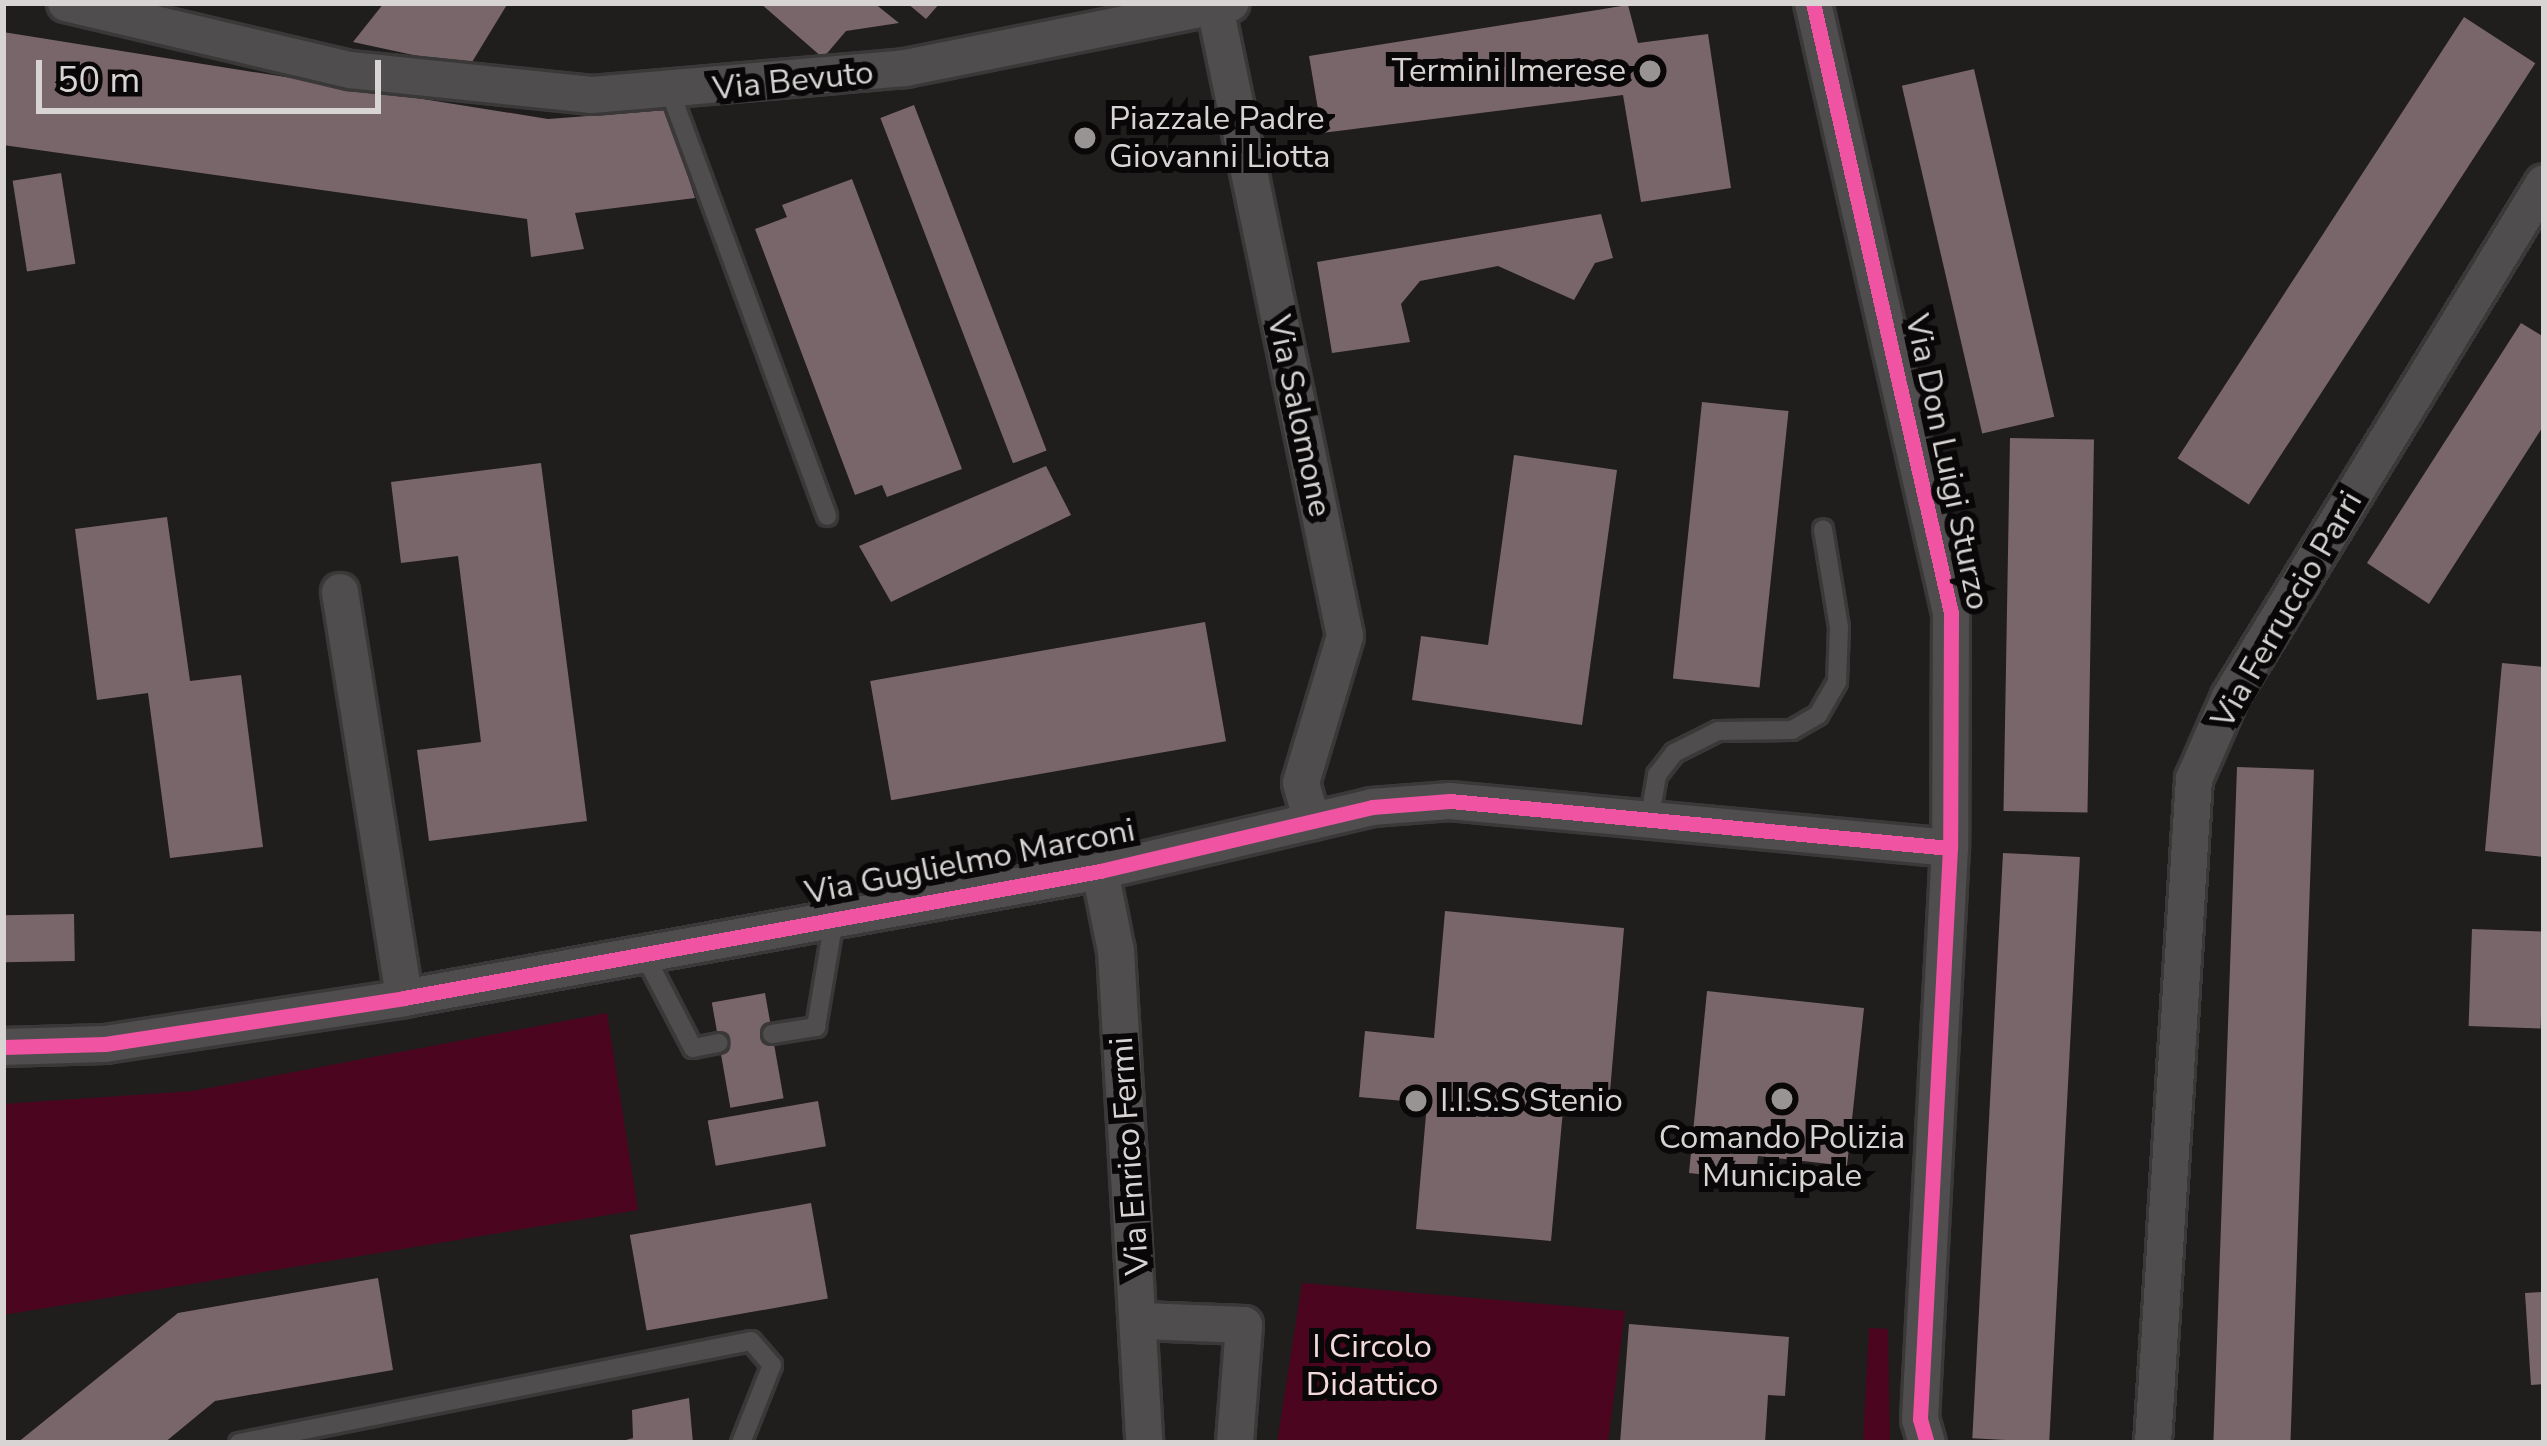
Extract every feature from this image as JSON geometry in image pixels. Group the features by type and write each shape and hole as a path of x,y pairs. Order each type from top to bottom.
{"street":[{"name":"Via Bevuto","path":"67,3 174,16 350,70 571,94 671,94 905,68 1102,16 1223,5"},
{"name":"Via Don Luigi Sturzo","path":"1813,3 1951,613 1950,848 1920,1419 1927,1443"},
{"name":"Via Salomone","path":"1223,5 1345,636 1301,783 1312,821"},
{"name":"Via Ferruccio Parri","path":"2153,1443 2194,778 2230,697 2544,183"},
{"path":"340,592 404,998"},
{"name":"Via Guglielmo Marconi","path":"3,1047 105,1044 404,998 1100,871 1312,821 1450,801 1950,848"},
{"name":"Via Enrico Fermi","path":"1100,871 1116,951 1142,1321 1144,1443"},
{"path":"1142,1321 1244,1325 1235,1443"}],"lane":[{"path":"671,94 827,516"},
{"path":"1649,822 1657,775 1674,753 1718,731 1792,730 1818,715 1838,682 1823,529"},
{"path":"772,1034 816,1027 834,919"},
{"path":"644,954 693,1048 719,1043"},
{"path":"239,1443 743,1340 759,1344 772,1364 740,1443"}],"green space":[{"path":"607,1013 638,1210 3,1315 3,1104 193,1091"},
{"name":"I Circolo Didattico","path":"1302,1283 1625,1311 1608,1443 1277,1443"},
{"path":"1869,1328 1888,1329 1890,1443 1863,1443"}],"building":[{"path":"384,3 508,3 469,67 353,42"},
{"path":"760,3 874,3 899,23 846,31 823,58"},
{"path":"907,3 940,3 926,19"},
{"path":"1628,5 1638,43 1708,34 1731,188 1641,202 1623,95 1322,133 1309,56"},
{"path":"2464,17 2535,63 2249,504 2178,458"},
{"path":"3,32 548,119 667,110 695,198 575,213 584,249 531,257 527,219 3,145"},
{"path":"1974,69 2054,417 1982,433 1902,86"},
{"path":"914,105 1047,450 1013,463 880,118"},
{"path":"61,173 75,264 27,272 13,181"},
{"path":"852,179 962,469 887,497 882,485 855,495 755,229 787,217 782,205"},
{"path":"1601,214 1613,258 1595,263 1574,300 1498,266 1420,281 1401,304 1410,342 1332,353 1317,262"},
{"path":"2521,323 2544,337 2544,425 2429,604 2367,563"},
{"path":"1702,402 1789,411 1759,688 1673,678"},
{"path":"2010,438 2094,439 2087,812 2003,811"},
{"path":"1514,455 1617,470 1582,725 1412,700 1421,636 1488,645"},
{"path":"541,463 587,821 429,841 417,750 481,742 458,556 401,563 391,482"},
{"path":"1046,466 1071,515 891,602 859,546"},
{"path":"167,517 190,681 241,675 263,847 170,858 148,693 97,700 75,529"},
{"path":"1205,622 1226,741 891,800 870,681"},
{"path":"2502,663 2544,667 2544,857 2485,851"},
{"path":"2237,767 2314,770 2290,1443 2213,1443"},
{"path":"2003,853 2080,857 2049,1442 1972,1438"},
{"path":"1445,911 1624,928 1608,1115 1563,1110 1551,1241 1416,1229 1427,1103 1359,1097 1365,1031 1434,1038"},
{"path":"74,914 75,961 4,962 3,915"},
{"path":"2472,929 2544,932 2541,1028 2469,1026"},
{"path":"1707,991 1864,1008 1847,1166 1758,1156 1755,1180 1689,1173"},
{"path":"765,993 784,1098 730,1108 712,1002"},
{"path":"818,1101 826,1146 716,1166 708,1120"},
{"path":"811,1203 828,1299 647,1330 630,1235"},
{"path":"378,1278 393,1370 215,1401 164,1443 17,1443 178,1313"},
{"path":"2544,1292 2544,1384 2531,1385 2525,1293"},
{"path":"1629,1324 1789,1337 1785,1396 1768,1395 1765,1443 1620,1443"},
{"path":"689,1398 693,1443 615,1443 633,1438 632,1410"}],"cycle path":[{"path":"1813,3 1951,613 1950,848 1920,1419 1927,1443"},
{"path":"3,1047 105,1044 404,998 1100,871 1372,807 1450,801 1950,848"}],"place":[{"name":"Termini Imerese","path":"1650,71"},
{"name":"Piazzale Padre Giovanni Liotta","path":"1085,138"},
{"name":"Comando Polizia Municipale","path":"1782,1099"},
{"name":"I.I.S.S Stenio","path":"1416,1101"}]}
